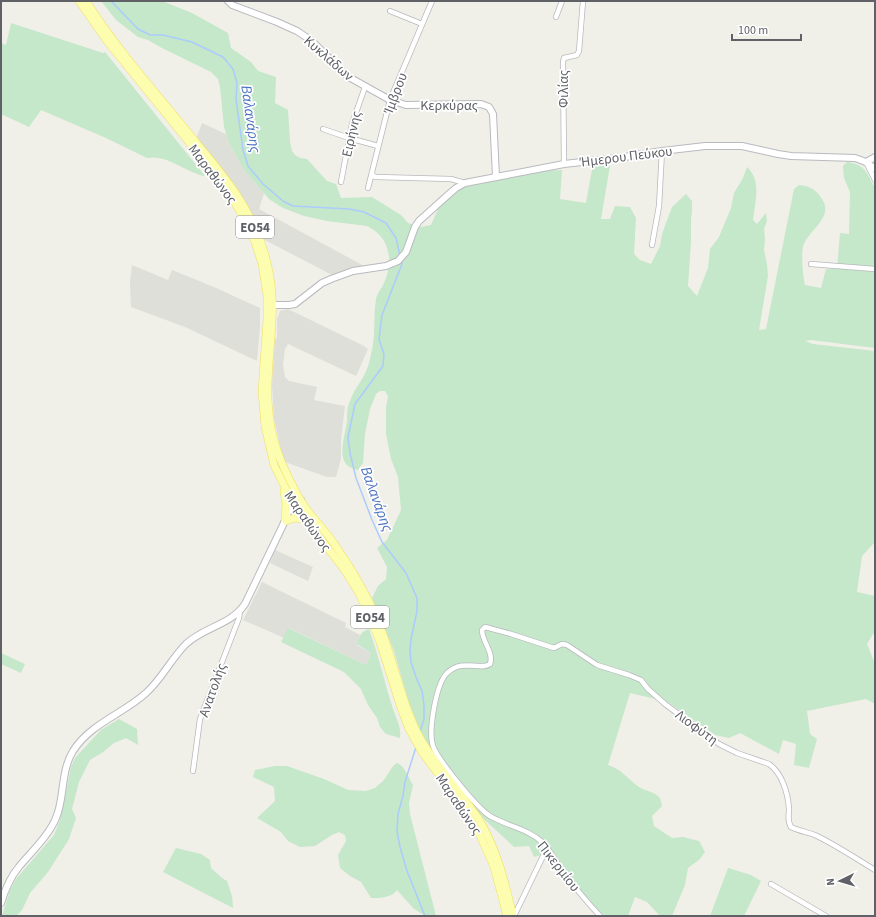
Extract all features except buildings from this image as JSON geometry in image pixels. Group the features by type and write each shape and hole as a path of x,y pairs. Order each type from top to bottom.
{"main road":[{"name":"Μαραθώνος","path":"79,1 107,41 227,189 244,216 262,264 267,304 262,382 264,415 274,465 296,508 344,569 363,602 379,639 398,701 424,750 479,833 494,867 507,916"},
{"name":"Μαραθώνος","path":"86,1 112,38 226,179 243,203 257,231 270,278 273,305 268,401 271,425 278,454 302,502 336,546 364,592 384,637 412,728"},
{"path":"283,485 286,502 285,522 294,518 304,519"},
{"name":"Μαραθώνος","path":"424,750 469,806 487,835 502,873 513,916"}],"street":[{"name":"Κυκλάδων","path":"228,1 232,5 277,22 297,32 312,42 347,76 365,87"},
{"name":"Ίμβρου","path":"368,188 390,100 432,1"},
{"path":"556,17 562,1"},
{"name":"Φιλίας","path":"564,164 563,62 564,58 574,56 579,51 583,1"},
{"path":"390,11 422,24"},
{"name":"Κερκύρας","path":"365,87 390,100 406,105 481,104 488,107 493,114 496,177"},
{"name":"Ειρήνης","path":"341,182 349,138 356,111 365,87"},
{"path":"323,128 349,138 378,146"},
{"name":"Ήμερου Πεύκου","path":"273,305 292,305 301,301 322,283 331,279 353,271 389,265 398,261 407,249 413,230 419,221 448,194 465,183 564,164 705,146 742,146 778,154 855,158 866,162 875,169"},
{"path":"652,245 659,206 662,151"},
{"path":"875,157 866,162 875,180"},
{"path":"372,173 376,178 452,179 465,183"},
{"path":"811,264 875,270"},
{"path":"1,903 7,885 17,868 39,845 57,819 61,804 67,765 73,751 95,728 148,692 173,658 192,638 208,628 228,620 240,611 245,604 285,522 288,512 296,508 302,502"},
{"name":"Ανατολής","path":"193,771 200,719 239,618 240,611"},
{"name":"Λιοφύτη","path":"482,630 488,627 554,648 562,644 567,645 596,665 641,680 648,689 665,704 720,744 737,753 769,764 773,767 780,776 786,791 788,799 788,821 791,827 804,833 813,834 833,844 875,870"},
{"name":"Πικερμίου","path":"482,630 482,634 492,659 490,664 486,666 467,664 450,670 446,674 438,692 431,733 434,746 437,753 470,797 490,816 534,836 547,848 574,886 600,916"},
{"path":"513,916 547,848"},
{"path":"771,884 826,916"}],"shaded area":[{"path":"202,123 226,134 229,143 244,170 264,193 259,209 366,267 334,276 261,238 196,139"},
{"path":"132,265 168,280 172,270 260,308 257,361 185,327 131,307 130,282"},
{"path":"288,309 368,349 356,376 288,344 285,349 283,365 285,377 289,381 317,387 314,400 345,406 341,440 341,459 336,477 327,477 285,462 282,455 274,418 272,384 275,339 277,338 277,319 280,311"},
{"path":"275,550 313,567 308,581 270,563"},
{"path":"262,582 346,623 345,627 360,635 357,645 371,653 366,665 289,628 284,638 243,620"}],"green space":[{"path":"101,1 162,1 192,13 228,33 231,48 251,62 258,71 276,77 275,103 288,110 290,142 292,151 295,155 300,158 307,159 327,181 336,184 341,198 372,197 401,215 408,223 421,227 431,225 438,209 449,197 464,187 535,171 562,170 560,199 586,203 593,164 610,166 601,219 610,219 615,206 630,207 636,218 634,254 640,260 651,264 660,246 662,234 672,207 686,194 692,201 688,286 697,296 708,268 710,249 719,237 731,208 734,193 743,178 747,167 755,179 756,185 753,220 757,224 766,213 767,221 764,229 764,250 768,276 759,330 766,329 794,189 799,185 811,188 818,193 824,203 825,210 823,217 806,241 803,247 802,255 805,285 821,288 826,269 837,269 840,233 849,234 850,192 844,178 843,166 847,162 853,163 865,170 875,188 875,348 811,340 805,341 813,344 875,351 875,542 862,556 857,592 875,596 875,633 867,644 875,664 875,704 866,699 807,711 810,734 817,739 809,768 794,765 796,744 783,740 779,754 740,733 729,738 715,735 668,702 630,693 608,765 621,772 639,787 654,793 660,798 662,806 652,816 654,826 672,838 683,837 699,841 705,852 700,859 688,868 685,885 672,916 660,916 647,902 635,897 628,916 604,916 566,872 549,846 541,855 534,857 529,846 514,847 486,821 465,797 427,743 409,703 394,651 372,598 378,586 386,579 387,567 377,548 387,540 401,510 398,477 391,459 386,434 386,408 388,396 385,391 380,391 376,394 370,409 365,434 363,463 358,470 345,463 342,450 348,406 367,369 373,347 376,299 384,283 389,266 388,250 385,243 381,236 367,226 327,221 304,216 283,208 269,199 244,170 229,143 224,127 218,79 211,72 148,40 138,37 116,20"},
{"path":"11,23 103,53 105,52 205,176 170,161 147,158 106,138 41,110 29,127 1,114 1,43 6,45"},
{"path":"288,628 366,665 371,653 357,644 362,633 369,629 399,726 400,738 386,734 380,727 377,718 368,705 361,689 344,672 281,642"},
{"path":"1,653 25,664 21,673 1,664"},
{"path":"119,719 137,729 138,745 126,738 114,743 90,760 79,782 72,809 76,818 69,839 48,872 30,893 22,910 16,916 2,916 10,890 16,879 54,835 60,820 71,767 75,758 101,730"},
{"path":"397,763 404,769 413,785 409,803 410,814 436,916 425,916 413,908 397,890 389,896 382,898 371,898 361,882 340,868 338,855 346,841 345,835 339,832 315,846 300,847 288,841 281,832 257,818 275,801 274,787 253,777 255,770 275,766 287,766 324,779 348,790 366,791 375,788 384,780 393,766"},
{"path":"176,848 201,854 210,860 211,868 227,881 232,896 233,908 163,872"},
{"path":"728,868 751,875 761,881 744,916 710,916"}],"waterway":[{"name":"Βαλανάρης","path":"111,1 138,29 150,35 163,35 192,42 223,57 233,69 237,83 236,99 243,150 248,166 263,184 283,201 293,206 349,209 364,212 386,223 396,238 400,256"},
{"name":"Βαλανάρης","path":"401,260 402,264 382,315 379,339 384,354 383,366 355,404 348,437 356,478 372,520 382,542 406,573 417,598 417,611 410,651 411,662 422,691 424,705 424,719 420,732"},
{"name":"Βαλανάρης","path":"416,747 405,782 398,814 397,831 407,871 425,916"}]}
